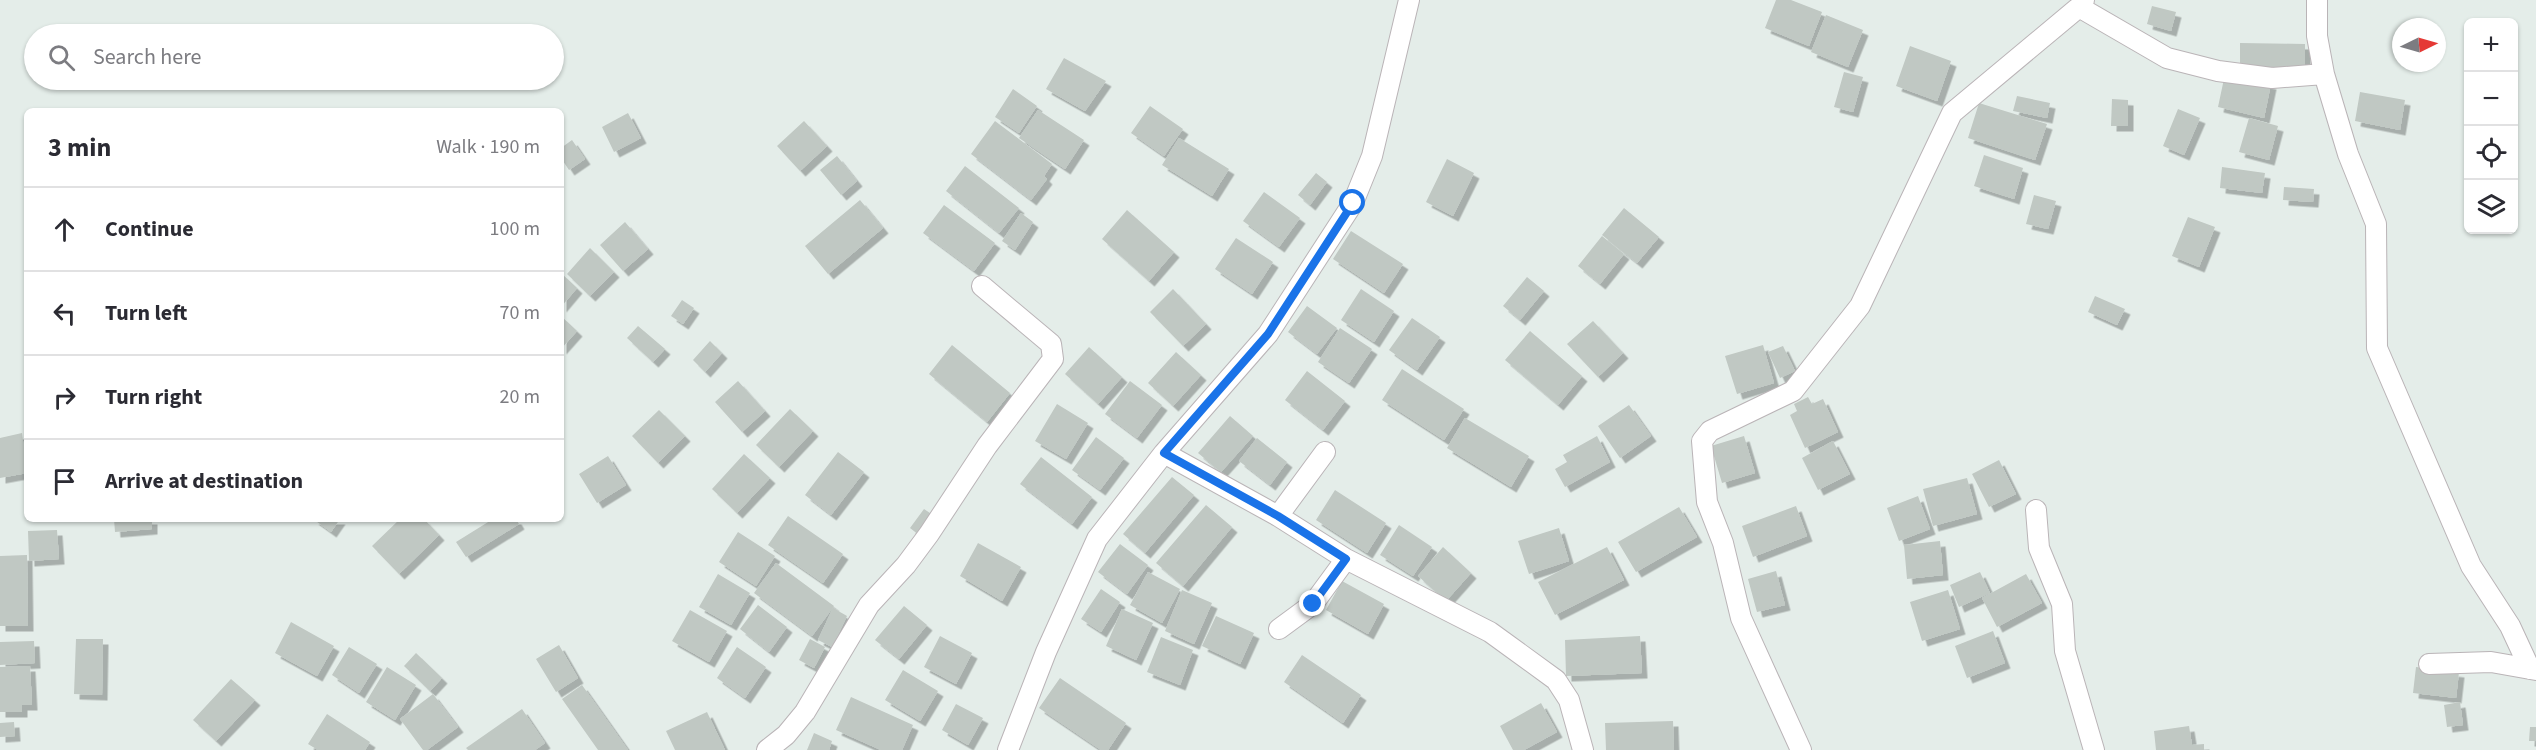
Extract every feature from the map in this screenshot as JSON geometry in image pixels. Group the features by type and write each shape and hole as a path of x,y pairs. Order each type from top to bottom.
{"street":[{"path":"1013,747 1046,652 1097,539 1164,453 1268,334 1353,203 1372,156 1409,0"},
{"path":"2317,0 2317,36 2324,74 2348,154 2376,224 2377,348 2471,566 2510,626 2533,669"},
{"path":"1801,750 1741,618 1723,543 1707,502 1702,441 1710,431 1793,391 1860,306 1952,113 2082,4 2167,58 2218,71 2271,78 2324,74"},
{"path":"767,750 786,735 805,712 869,605 906,565 987,446 1053,359 1051,344 982,286"},
{"path":"1278,516 1325,452"},
{"path":"1164,453 1278,516 1346,559 1490,633 1556,680 1569,700 1583,750"},
{"path":"2036,510 2039,548 2062,604 2065,651 2094,750"},
{"path":"1279,629 1313,604 1346,559"},
{"path":"2429,664 2491,662 2533,669"}],"building":[{"path":"1776,0 1791,0 1822,12 1809,46 1765,28"},
{"path":"2152,6 2176,12 2171,31 2147,24"},
{"path":"1826,15 1863,30 1848,67 1811,52"},
{"path":"2240,43 2305,44 2305,73 2240,71"},
{"path":"1910,46 1951,61 1937,101 1896,86"},
{"path":"1064,58 1106,81 1085,111 1046,89"},
{"path":"1844,72 1863,77 1853,112 1834,107"},
{"path":"2225,74 2271,84 2264,118 2218,107"},
{"path":"1013,89 1037,106 1019,133 995,117"},
{"path":"2360,92 2405,100 2400,130 2355,121"},
{"path":"2017,96 2050,103 2047,118 2013,111"},
{"path":"2112,99 2128,100 2128,126 2111,126"},
{"path":"1979,103 2047,124 2035,160 1968,138"},
{"path":"1150,106 1183,129 1164,156 1131,133"},
{"path":"2178,109 2200,118 2184,155 2163,146"},
{"path":"1038,110 1084,140 1065,169 1019,138"},
{"path":"628,113 641,138 614,152 602,127"},
{"path":"2249,118 2278,126 2269,160 2239,152"},
{"path":"804,121 827,146 800,171 777,146"},
{"path":"995,121 1052,164 1044,176 1047,179 1031,200 971,154"},
{"path":"1179,138 1229,169 1212,196 1162,165"},
{"path":"572,140 585,159 569,170 564,162 564,146"},
{"path":"1984,155 2023,168 2014,199 1974,186"},
{"path":"837,156 857,181 841,195 820,170"},
{"path":"1447,159 1474,173 1453,216 1426,202"},
{"path":"965,166 1019,208 999,233 946,191"},
{"path":"2222,167 2265,173 2262,193 2220,188"},
{"path":"1316,173 1327,182 1310,205 1298,195"},
{"path":"2284,187 2314,189 2313,202 2283,200"},
{"path":"1264,192 1300,218 1279,247 1243,221"},
{"path":"2034,195 2056,201 2048,229 2026,224"},
{"path":"860,200 883,228 828,274 805,246"},
{"path":"944,205 995,243 974,271 923,233"},
{"path":"1624,208 1659,237 1637,263 1602,235"},
{"path":"1127,210 1174,252 1149,281 1102,239"},
{"path":"1021,213 1033,222 1015,250 1002,241"},
{"path":"2188,217 2215,227 2199,267 2172,256"},
{"path":"625,222 648,249 623,271 600,245"},
{"path":"1351,231 1403,264 1384,293 1333,259"},
{"path":"1602,236 1624,254 1600,284 1578,266"},
{"path":"1236,238 1273,262 1252,294 1215,269"},
{"path":"590,248 614,272 590,296 567,274"},
{"path":"564,276 577,288 564,303"},
{"path":"1527,277 1544,291 1520,320 1503,306"},
{"path":"1173,289 1206,324 1183,346 1150,312"},
{"path":"1361,289 1394,311 1374,342 1341,320"},
{"path":"2095,296 2125,309 2117,325 2088,312"},
{"path":"682,300 694,308 683,324 671,316"},
{"path":"1307,306 1337,328 1317,354 1288,332"},
{"path":"1412,318 1440,337 1417,370 1389,350"},
{"path":"564,319 577,331 564,346"},
{"path":"1593,321 1623,353 1598,377 1567,344"},
{"path":"638,326 665,349 653,362 627,338"},
{"path":"1340,328 1372,349 1349,383 1318,362"},
{"path":"1530,331 1582,376 1558,405 1505,360"},
{"path":"710,341 722,353 705,372 693,360"},
{"path":"952,345 1010,393 987,422 929,374"},
{"path":"1763,345 1774,383 1737,394 1725,356"},
{"path":"1783,346 1795,371 1780,378 1768,352"},
{"path":"1089,347 1122,377 1098,404 1065,374"},
{"path":"1176,352 1201,375 1173,406 1148,383"},
{"path":"1402,369 1464,409 1444,440 1382,400"},
{"path":"1307,371 1345,401 1323,430 1285,400"},
{"path":"738,381 765,411 742,432 715,402"},
{"path":"1130,381 1162,405 1137,438 1105,414"},
{"path":"1808,397 1812,404 1823,399 1838,432 1805,448 1790,415 1797,411 1794,404"},
{"path":"1057,404 1088,423 1066,459 1035,441"},
{"path":"1629,405 1651,436 1620,458 1598,426"},
{"path":"790,409 813,431 779,467 756,445"},
{"path":"659,410 685,436 658,463 632,436"},
{"path":"1230,416 1253,436 1221,472 1198,453"},
{"path":"1465,418 1529,456 1511,487 1447,448"},
{"path":"22,433 24,474 0,478 0,438"},
{"path":"1597,436 1610,462 1565,487 1555,469 1567,462 1563,455"},
{"path":"1744,436 1755,473 1722,483 1711,446"},
{"path":"1096,437 1124,458 1100,490 1072,470"},
{"path":"1257,438 1287,462 1270,485 1239,461"},
{"path":"1833,441 1850,474 1818,490 1802,458"},
{"path":"838,452 864,472 831,515 805,495"},
{"path":"744,454 770,478 737,513 712,489"},
{"path":"608,456 626,485 597,503 579,474"},
{"path":"1041,457 1092,497 1072,524 1020,484"},
{"path":"1999,460 2016,494 1989,507 1972,474"},
{"path":"1172,477 1194,495 1145,553 1123,534"},
{"path":"1967,478 1977,514 1933,526 1923,489"},
{"path":"1335,490 1386,523 1367,553 1316,520"},
{"path":"1918,496 1930,529 1899,541 1887,508"},
{"path":"1206,505 1232,527 1183,586 1156,563"},
{"path":"1796,506 1807,536 1753,557 1742,526"},
{"path":"1679,507 1697,537 1636,572 1618,542"},
{"path":"924,509 933,515 919,535 910,528"},
{"path":"788,516 843,554 823,583 768,545"},
{"path":"114,522 152,522 152,529 115,532"},
{"path":"317,522 338,522 331,532"},
{"path":"397,522 427,522 439,535 399,574 372,546"},
{"path":"488,522 518,522 519,524 466,557 456,542"},
{"path":"1399,525 1432,547 1413,576 1380,555"},
{"path":"1559,528 1569,561 1529,574 1518,541"},
{"path":"57,530 59,559 29,561 28,531"},
{"path":"738,532 775,556 756,586 719,562"},
{"path":"1940,541 1943,575 1907,579 1904,545"},
{"path":"978,543 1021,567 1002,601 960,576"},
{"path":"1120,544 1148,565 1127,594 1098,572"},
{"path":"1443,547 1471,573 1446,601 1418,576"},
{"path":"1607,547 1624,580 1555,615 1538,582"},
{"path":"27,555 28,626 0,626 0,556"},
{"path":"776,563 834,606 812,636 754,593"},
{"path":"1776,571 1785,605 1757,612 1748,579"},
{"path":"1148,572 1180,589 1162,623 1130,605"},
{"path":"1980,572 1990,593 1959,607 1950,585"},
{"path":"718,574 750,593 731,625 699,607"},
{"path":"2026,574 2042,603 1997,627 1982,598"},
{"path":"1342,581 1384,604 1368,634 1326,610"},
{"path":"1101,589 1120,602 1101,632 1081,619"},
{"path":"1182,590 1212,603 1194,644 1165,631"},
{"path":"1948,590 1960,629 1922,641 1910,602"},
{"path":"758,605 787,627 769,652 740,629"},
{"path":"904,606 927,625 899,659 875,640"},
{"path":"833,608 847,616 832,647 818,640"},
{"path":"1122,609 1153,623 1136,660 1106,646"},
{"path":"690,610 727,631 709,662 672,641"},
{"path":"1216,616 1254,633 1240,664 1202,646"},
{"path":"291,622 334,646 317,676 275,653"},
{"path":"1993,631 2005,663 1967,678 1955,646"},
{"path":"940,636 972,653 956,684 924,667"},
{"path":"1640,636 1642,673 1566,676 1565,640"},
{"path":"1161,637 1193,650 1180,685 1147,672"},
{"path":"76,639 103,639 102,695 74,694"},
{"path":"810,639 825,647 814,668 799,660"},
{"path":"34,641 35,663 0,665 0,642"},
{"path":"559,645 578,678 556,692 536,659"},
{"path":"349,647 377,664 359,693 332,675"},
{"path":"737,647 766,667 745,698 717,678"},
{"path":"416,653 442,678 430,691 404,666"},
{"path":"1302,655 1361,695 1343,723 1284,682"},
{"path":"30,666 32,705 22,705 22,712 0,712 0,667"},
{"path":"387,667 416,685 395,720 366,702"},
{"path":"2416,667 2459,672 2456,698 2413,693"},
{"path":"903,670 938,691 920,721 885,700"},
{"path":"1060,678 1126,723 1108,750 1101,750 1039,708"},
{"path":"231,679 255,700 216,741 193,720"},
{"path":"582,685 628,750 598,750 562,699"},
{"path":"433,694 458,727 427,750 423,750 400,719"},
{"path":"851,697 913,725 902,750 881,750 836,730"},
{"path":"2460,702 2463,725 2447,727 2444,705"},
{"path":"1541,703 1557,732 1524,750 1513,750 1500,726"},
{"path":"956,704 983,718 968,745 942,730"},
{"path":"522,709 545,743 535,750 468,750 466,748"},
{"path":"707,712 725,750 675,750 666,731"},
{"path":"327,714 370,742 365,750 318,750 308,744"},
{"path":"1673,721 1674,750 1606,750 1605,723"},
{"path":"14,722 15,736 0,737 0,723"},
{"path":"2189,726 2192,745 2204,744 2204,750 2156,750 2154,731"},
{"path":"2530,727 2536,727 2536,741 2529,741"},
{"path":"814,733 832,741 829,750 807,750"}],"route":[{"path":"1313,604 1346,559 1278,516 1164,453 1268,334 1353,203"}]}
